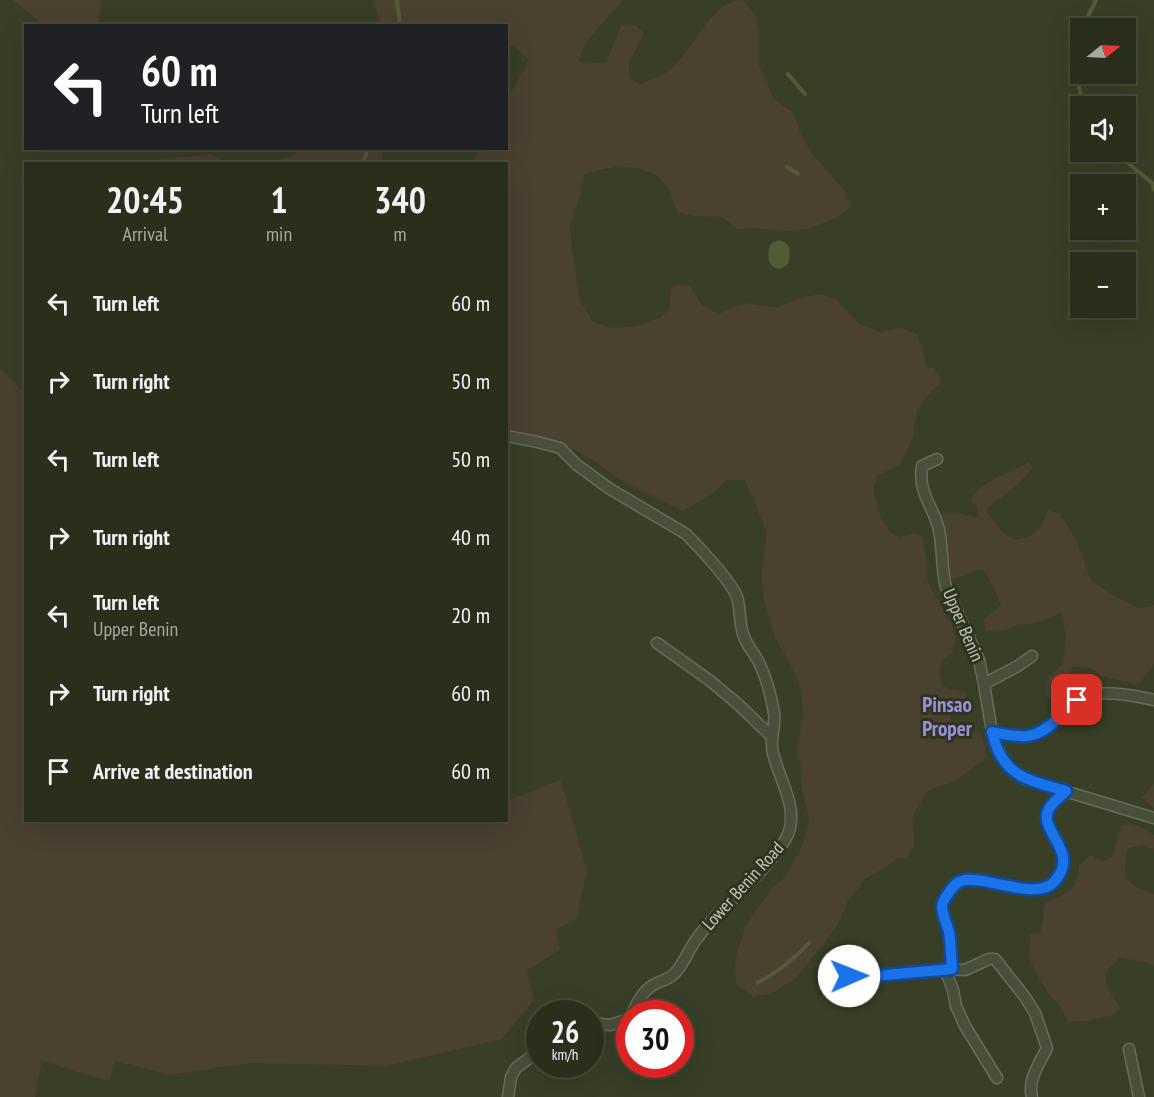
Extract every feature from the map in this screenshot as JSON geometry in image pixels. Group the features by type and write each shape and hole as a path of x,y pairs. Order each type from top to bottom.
{"street":[{"name":"Lower Benin Road","path":"510,439 537,442 560,448 577,465 610,489 686,534 729,582 737,597 744,637 760,663 770,694 774,716 772,749 792,815 787,837 750,883 698,937 675,975 651,986 639,1000"},
{"name":"Upper Benin","path":"936,459 922,466 920,478 923,492 938,526 946,587 979,660 992,732 1002,759 1025,779 1154,818"},
{"path":"657,643 709,680 771,736"},
{"path":"984,684 1032,656"},
{"path":"992,732 1024,737 1034,735 1045,729 1077,700 1086,696 1116,694 1154,699"},
{"path":"997,1078 965,1026 956,1006 948,969 950,942 942,909 943,901 955,884 961,881 978,881 1029,889 1041,889 1055,882 1063,869 1063,853 1048,825 1046,816 1049,808 1066,791"},
{"path":"849,976 948,969 965,970 988,959 995,959 1035,1013 1047,1048 1032,1079 1030,1088 1032,1097"},
{"path":"1129,1049 1139,1097"},
{"path":"508,1097 511,1077 516,1068 526,1061"}],"shaded area":[{"path":"13,0 102,0 98,24 41,24"},
{"path":"373,0 622,0 585,44 578,62 606,63 621,26 635,25 644,33 629,62 629,77 640,84 669,70 681,59 712,16 732,2 743,0 757,17 759,65 774,99 793,113 803,139 815,157 844,190 851,207 836,218 808,229 785,231 757,228 737,229 722,217 694,216 677,212 669,188 653,173 617,166 584,174 580,196 570,224 580,301 593,322 612,328 637,326 660,318 669,309 671,287 678,285 690,286 702,305 718,314 746,303 779,307 800,298 821,294 836,299 859,324 880,332 901,328 917,334 926,367 934,368 939,374 941,382 917,410 913,437 900,465 878,475 873,491 882,520 890,532 900,537 913,533 922,536 927,562 927,580 951,624 955,637 952,653 942,660 939,673 943,686 966,692 966,698 957,702 950,709 952,727 963,734 980,732 986,758 958,779 927,791 913,816 914,846 907,858 898,858 866,878 848,901 837,926 797,977 773,993 753,997 736,984 735,960 745,927 772,888 784,878 795,861 803,844 809,818 802,790 800,761 797,752 803,713 800,686 774,635 764,599 761,577 767,532 745,480 726,480 713,493 683,511 623,482 596,462 563,443 508,432 508,162 473,162 479,150 508,150 508,98 529,60 513,45 508,47 508,24 381,24"},
{"path":"295,150 383,150 382,162 273,162 296,154"},
{"path":"210,154 226,162 148,162"},
{"path":"0,367 24,394 24,822 508,822 508,801 561,780 587,871 576,920 557,929 560,950 527,970 534,1000 526,1000 526,1010 502,1039 386,1066 250,1063 170,1075 116,1061 109,1081 42,1061 35,1097 0,1097"},
{"path":"1029,462 1033,468 1016,486 986,509 999,529 1014,540 1027,537 1036,531 1043,523 1048,510 1060,513 1077,542 1090,579 1112,595 1137,608 1154,604 1154,664 1140,683 1134,684 1101,676 1091,668 1073,666 1066,682 1075,696 1070,704 1059,706 1045,695 1048,677 1063,664 1066,636 1061,612 1031,624 1018,625 1005,630 986,631 983,620 1001,605 989,578 982,569 949,580 939,521 942,514 962,514 978,518 978,509 971,500 975,493 989,482"},
{"path":"1154,784 1154,808 1141,798"},
{"path":"1129,823 1144,828 1154,835 1154,849 1144,845 1128,848 1125,867 1131,883 1154,894 1154,966 1147,962 1120,958 1109,968 1106,981 1109,991 1120,1008 1114,1015 1069,1022 1036,973 1029,957 1030,934 1040,933 1045,903 1071,889 1078,879 1079,866 1090,856 1103,861 1113,856 1121,826"}],"waterway":[{"path":"397,0 400,24"},
{"path":"1088,18 1096,0"},
{"path":"788,74 805,94"},
{"path":"1078,84 1081,96"},
{"path":"364,162 367,150"},
{"path":"1127,162 1152,183 1154,190"},
{"path":"787,167 798,174"},
{"path":"779,251 779,258"},
{"path":"757,983 784,966 809,943"}],"district":[{"name":"Pinsao Proper","path":"947,717"}],"route":[{"path":"849,976 952,969 948,929 942,909 943,901 950,890 961,881 978,881 1029,889 1041,889 1055,882 1063,869 1063,853 1048,825 1046,816 1049,808 1066,791 1025,779 1013,770 1002,759 992,732 1024,737 1034,735 1045,729 1077,700"}]}
